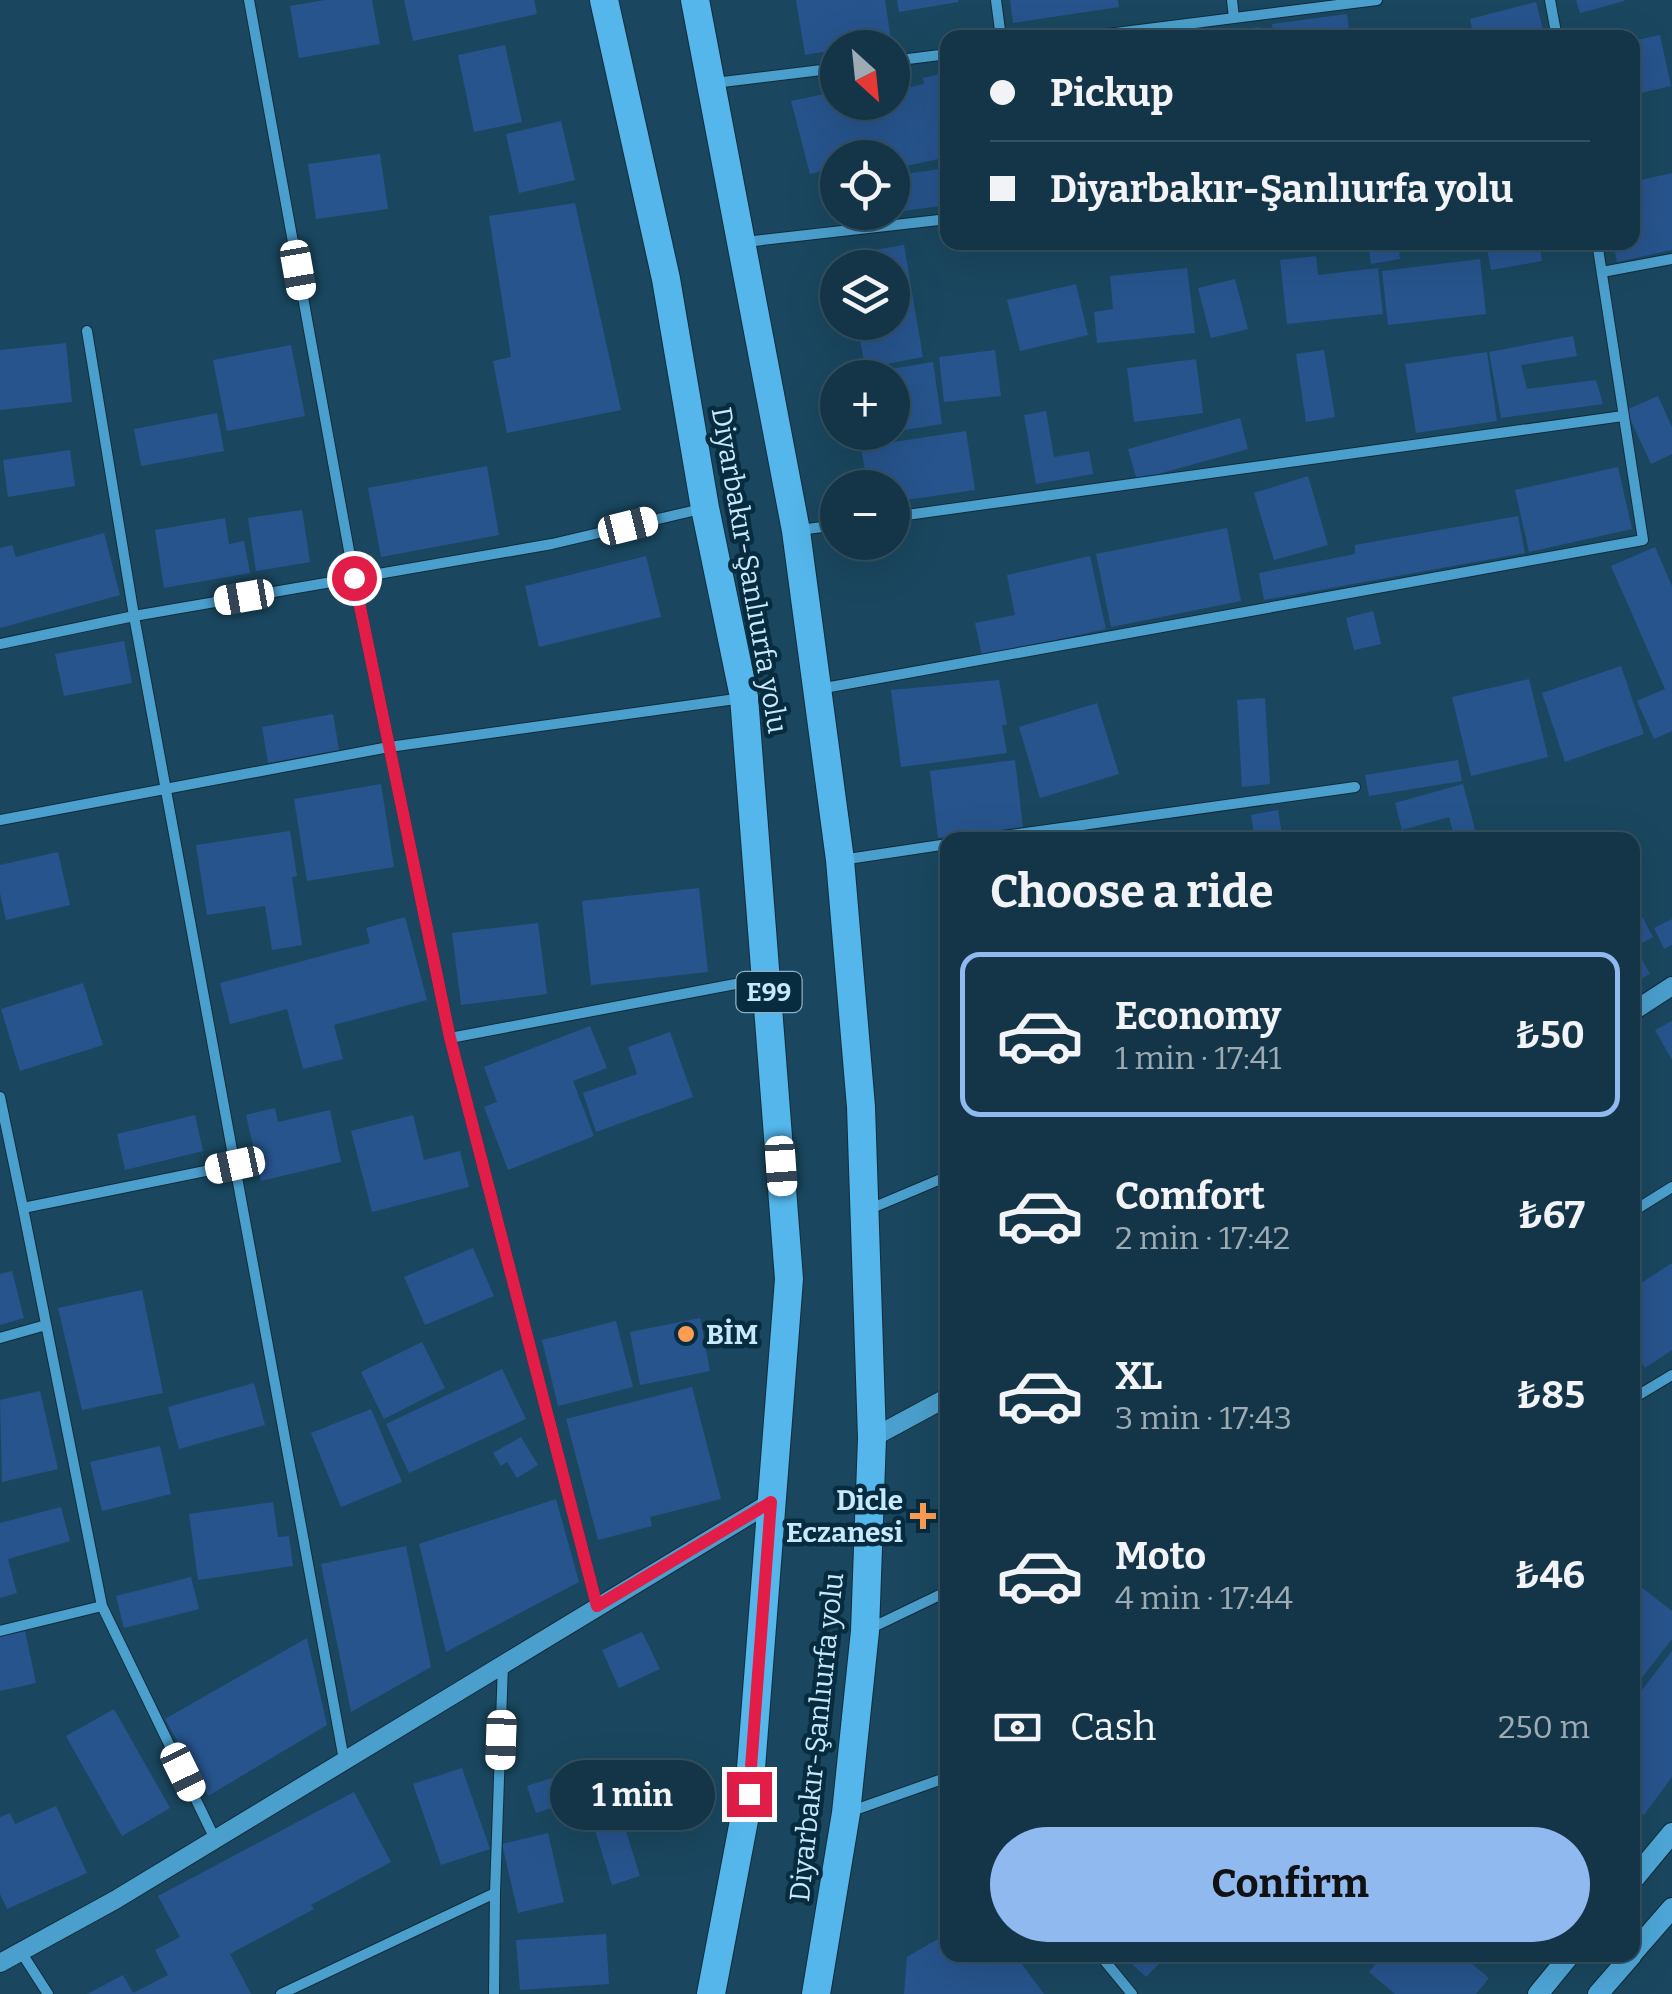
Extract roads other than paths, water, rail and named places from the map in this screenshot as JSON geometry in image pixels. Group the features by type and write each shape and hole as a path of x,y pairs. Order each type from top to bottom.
{"highway":[{"name":"Diyarbakır-Şanlıurfa yolu","path":"604,0 666,279 705,508 744,698 789,1279 749,1794 711,1994"},
{"name":"Diyarbakır-Şanlıurfa yolu","path":"696,0 796,531 840,860 860,1107 872,1438 864,1631 846,1813 816,1994"}],"main road":[{"path":"1640,1872 1672,1834"},
{"path":"1640,1946 1672,1908"},
{"path":"1538,1994 1564,1962"},
{"path":"1598,1994 1626,1962"}],"street":[{"path":"250,0 354,578 450,1038 597,1606"},
{"path":"996,0 1000,30"},
{"path":"1232,0 1234,18"},
{"path":"1139,30 1377,0"},
{"path":"1550,0 1556,30"},
{"path":"910,58 940,55"},
{"path":"711,84 820,70"},
{"path":"740,242 940,221"},
{"path":"818,690 1643,540 1598,250"},
{"path":"1602,272 1672,259"},
{"path":"88,331 134,616 344,1760"},
{"path":"910,515 1624,416"},
{"path":"0,644 134,616 552,544 705,508"},
{"path":"796,531 820,528"},
{"path":"0,820 389,746 744,698"},
{"path":"1032,832 1355,787"},
{"path":"840,860 940,845"},
{"path":"450,1038 768,978"},
{"path":"1640,1007 1672,986"},
{"path":"0,1097 102,1606 215,1839"},
{"path":"23,1208 235,1165"},
{"path":"864,1211 940,1179"},
{"path":"1640,1207 1672,1187"},
{"path":"0,1338 46,1325"},
{"path":"1640,1394 1672,1375"},
{"path":"872,1438 940,1401"},
{"path":"0,1963 215,1839 771,1502"},
{"path":"864,1631 940,1595"},
{"path":"0,1631 102,1606"},
{"path":"494,1994 503,1664"},
{"path":"846,1813 940,1780"},
{"path":"281,1994 495,1893"},
{"path":"21,1952 48,1994"},
{"path":"1106,1962 1132,1994"}],"place":[{"name":"BİM","path":"686,1334"},
{"name":"Dicle Eczanesi","path":"923,1516"}]}
